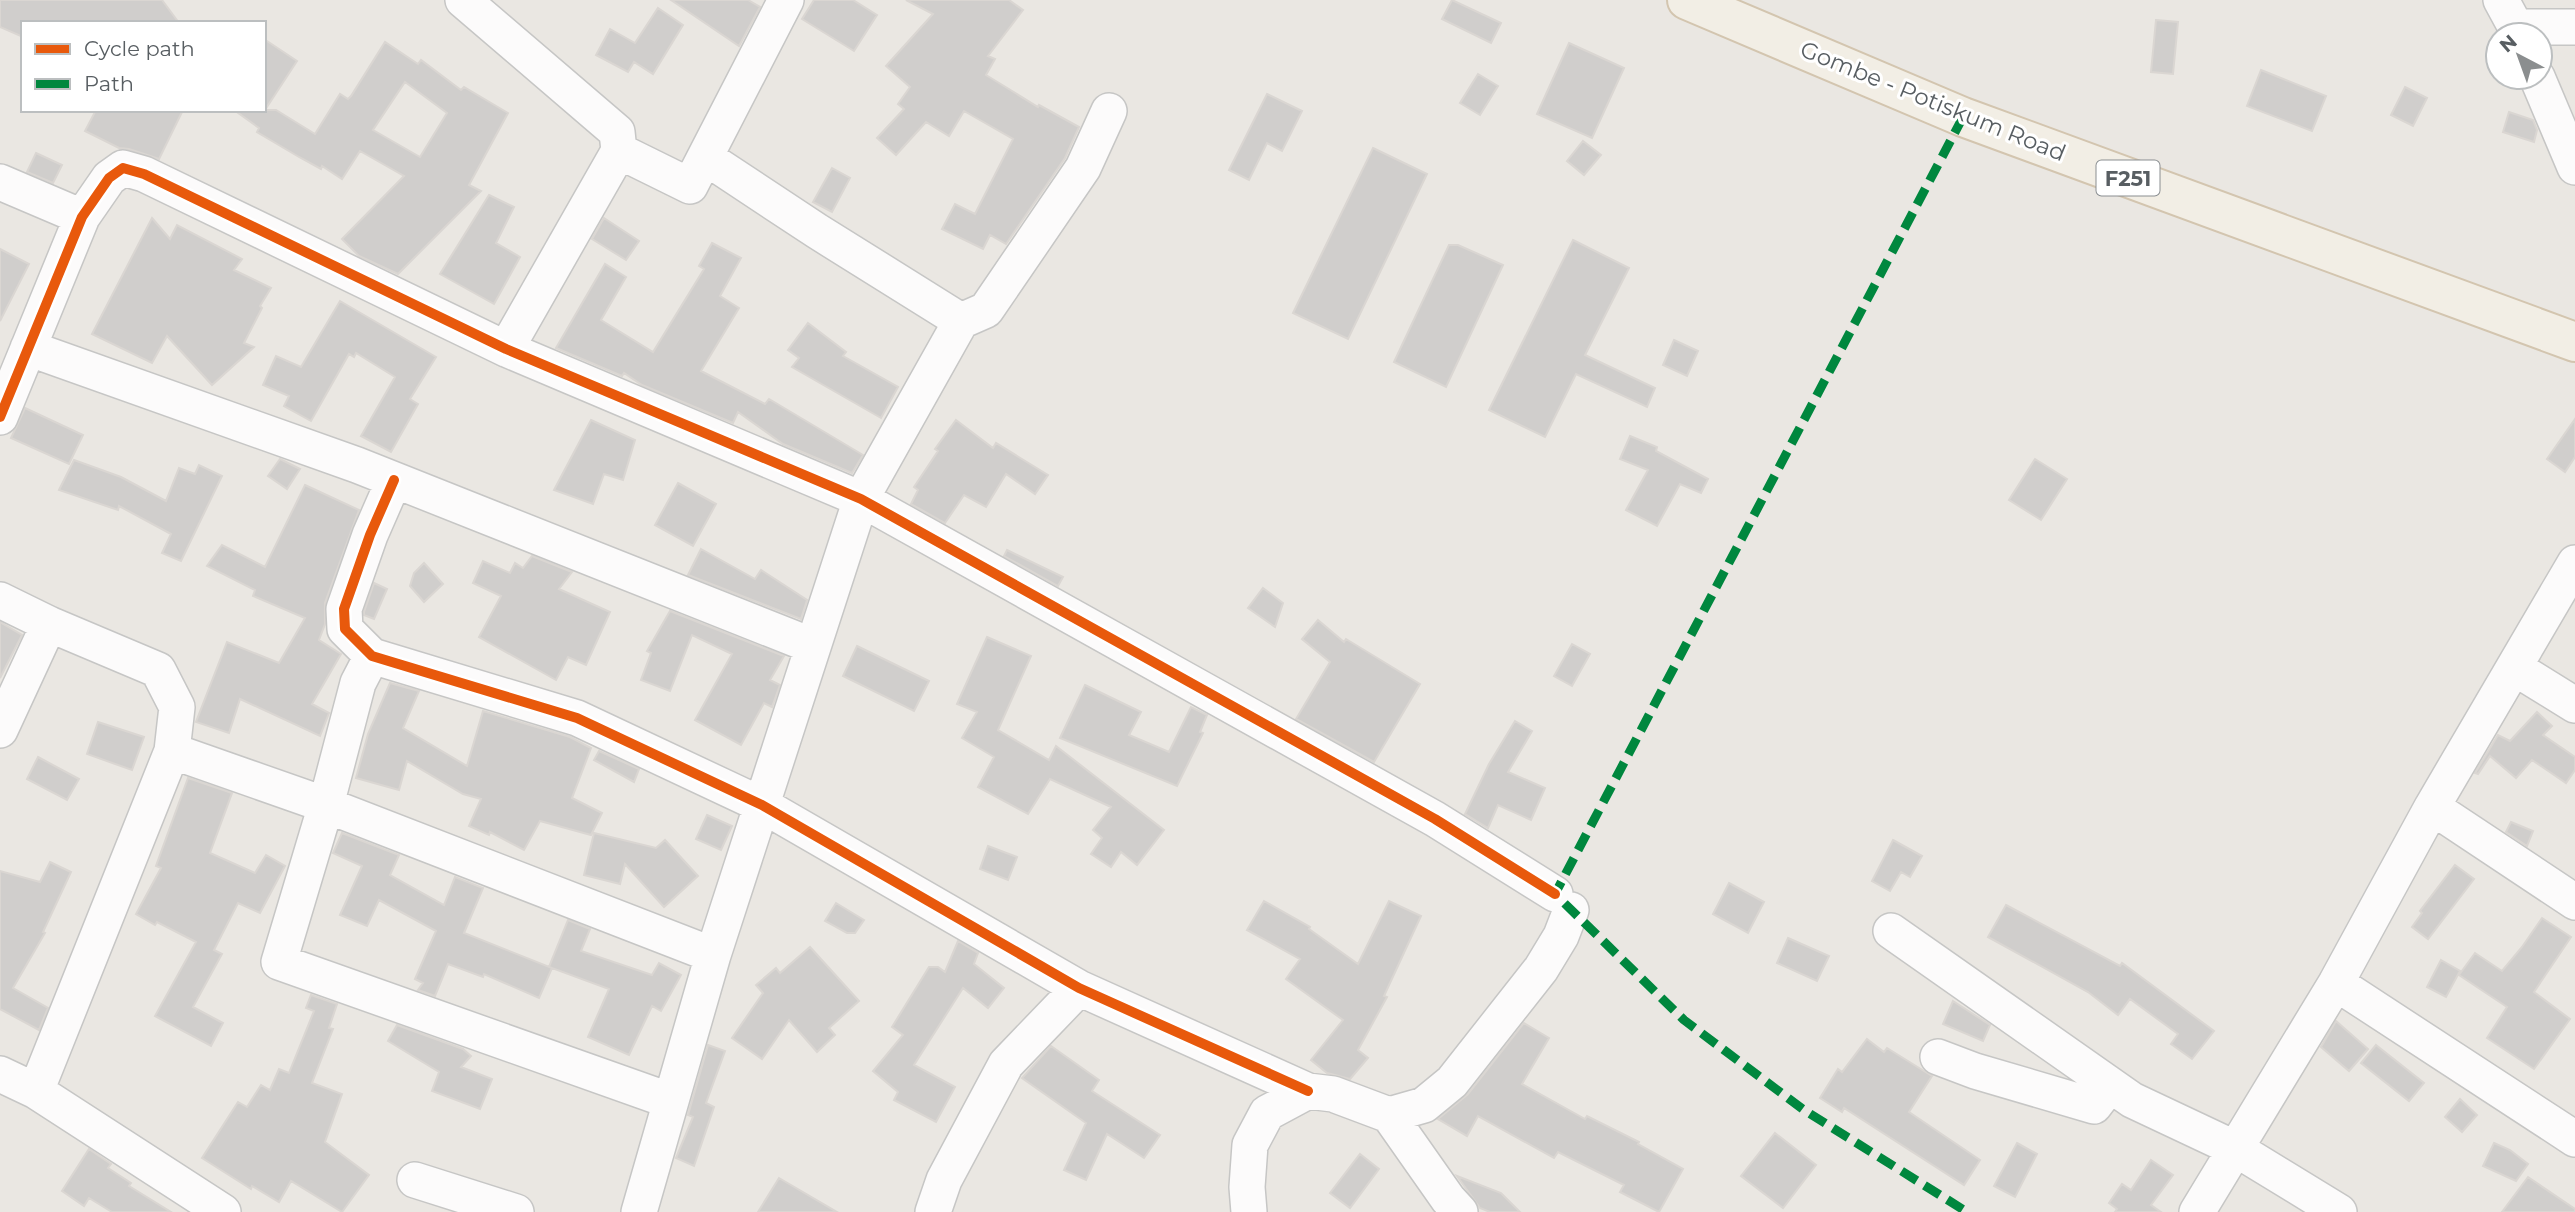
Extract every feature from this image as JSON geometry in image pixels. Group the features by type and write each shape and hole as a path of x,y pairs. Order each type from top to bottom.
{"main road":[{"name":"Gombe - Potiskum Road","path":"1687,0 1963,117 2575,342"}],"street":[{"path":"463,0 617,132 618,151 506,349"},
{"path":"618,151 690,186 786,0"},
{"path":"2554,25 2575,27"},
{"path":"2544,91 2575,167"},
{"path":"639,1212 713,955 861,499 961,321 986,310 1083,168 1109,111"},
{"path":"705,157 961,321"},
{"path":"0,417 82,217 108,178 123,169 144,174 506,349 861,499 1435,819 1563,902 1561,936 1541,969 1452,1082 1424,1105 1389,1115"},
{"path":"0,182 82,217"},
{"path":"28,348 394,480 813,646"},
{"path":"394,480 370,535 344,609 345,629 372,656 577,718 762,805 1079,988 1308,1091 1333,1094 1389,1115 1460,1212"},
{"path":"2197,1212 2336,983 2432,807 2575,563"},
{"path":"0,600 158,670 177,707 172,751 36,1091"},
{"path":"0,730 49,624"},
{"path":"372,656 358,683 326,805 279,962 671,1101"},
{"path":"2515,668 2575,705"},
{"path":"172,751 326,805 713,955"},
{"path":"2432,807 2573,897"},
{"path":"1891,931 2132,1100 2236,1149 2339,1212"},
{"path":"2336,983 2575,1139"},
{"path":"933,1212 944,1180 1006,1064 1079,988"},
{"path":"1937,1057 1975,1072 2094,1106 2110,1085"},
{"path":"0,1074 36,1091 223,1212"},
{"path":"1249,1212 1247,1186 1250,1145 1267,1113 1308,1091"},
{"path":"415,1180 516,1212"}],"building":[{"path":"0,0 162,0 178,21 21,21 21,36 0,27"},
{"path":"671,0 748,0 760,7 739,46"},
{"path":"814,0 853,0 877,15 854,51 802,19"},
{"path":"906,0 1009,0 1023,10 988,56 995,59 986,75 1038,107 1039,105 1079,127 1065,158 1006,244 990,235 983,249 942,229 955,204 975,214 1013,139 964,111 949,136 926,122 896,155 877,138 904,109 898,104 910,87 886,66 933,14"},
{"path":"1452,0 1501,23 1491,43 1442,19"},
{"path":"658,8 683,25 653,74 634,62 628,72 596,55 610,29 635,43"},
{"path":"2156,20 2178,22 2173,74 2151,72"},
{"path":"266,40 297,61 266,108"},
{"path":"385,42 418,64 421,60 461,90 464,87 508,113 469,185 481,191 398,274 359,256 342,239 404,176 360,151 342,179 257,132 259,128 237,112 276,110 315,134 340,94 348,99 351,96","holes":["405,82 447,113 420,157 373,130"]},
{"path":"1569,43 1624,68 1592,138 1537,114"},
{"path":"2261,70 2326,96 2312,131 2247,106"},
{"path":"1478,74 1498,86 1480,115 1460,103"},
{"path":"2405,87 2427,98 2413,126 2391,115"},
{"path":"1267,94 1302,111 1282,151 1267,143 1249,180 1229,170"},
{"path":"95,112 182,112 159,159 119,148 85,131"},
{"path":"2509,112 2533,120 2537,130 2534,142 2503,132"},
{"path":"1583,141 1601,155 1584,175 1567,161"},
{"path":"1373,148 1427,174 1348,339 1293,313"},
{"path":"36,153 62,165 53,183 27,172"},
{"path":"832,168 850,178 832,212 813,202"},
{"path":"489,195 514,207 496,243 520,257 494,304 440,274"},
{"path":"152,218 170,239 177,225 242,259 234,270 271,288 244,343 254,347 212,385 167,336 152,363 92,334"},
{"path":"604,218 639,241 626,260 592,239"},
{"path":"1573,240 1629,268 1585,355 1655,388 1647,407 1576,374 1545,437 1489,410"},
{"path":"712,243 741,258 720,296 739,308 701,371 765,404 769,399 863,455 852,473 783,444 738,412 733,423 642,385 624,373 622,376 556,348 605,264 626,277 601,320 653,352 704,269 699,266"},
{"path":"1449,245 1458,245 1503,265 1446,387 1394,362"},
{"path":"0,249 29,264 0,321"},
{"path":"340,301 436,357 410,399 418,404 391,452 361,436 395,377 356,353 354,357 349,354 311,421 284,406 289,396 263,385 276,356 301,367"},
{"path":"808,323 846,352 843,356 898,387 881,418 792,367 799,358 788,350"},
{"path":"1674,340 1698,351 1687,376 1663,365"},
{"path":"25,408 83,435 69,464 11,438"},
{"path":"2575,419 2575,457 2565,472 2547,459"},
{"path":"591,420 635,440 623,480 604,474 593,504 554,490"},
{"path":"956,420 993,448 996,443 1048,475 1035,494 1006,474 986,507 964,495 945,523 911,504 918,490 914,487 938,451 935,449"},
{"path":"1630,436 1657,447 1656,451 1708,479 1701,493 1680,484 1657,526 1626,510 1648,470 1620,459"},
{"path":"280,459 300,469 287,489 268,476"},
{"path":"2035,459 2067,479 2041,520 2009,500"},
{"path":"74,460 121,477 166,501 179,468 195,474 199,465 222,476 181,561 162,553 171,534 119,506 118,510 59,490"},
{"path":"678,483 716,504 693,546 655,525"},
{"path":"305,485 359,510 325,603 325,624 319,640 341,654 312,704 329,713 320,736 240,699 229,733 196,722 227,642 279,663 305,618 253,596 255,590 207,566 222,545 265,567"},
{"path":"701,549 755,579 761,570 807,600 801,619 688,575"},
{"path":"1007,550 1063,577 1058,586 1004,556"},
{"path":"532,556 572,572 559,589 610,612 586,665 568,657 556,680 479,637 501,596 473,583 483,561 510,573 515,563 523,568"},
{"path":"424,563 443,584 424,602 410,586 414,573"},
{"path":"374,583 387,589 374,619 364,615 364,612"},
{"path":"1263,588 1283,603 1275,627 1248,608"},
{"path":"670,611 784,656 770,680 780,685 772,707 764,703 741,745 695,720 732,654 692,635 670,691 641,680 651,653 647,651"},
{"path":"1318,620 1344,642 1346,639 1420,684 1374,762 1296,719 1330,662 1302,639"},
{"path":"0,622 22,635 0,678"},
{"path":"987,637 1031,656 998,730 1049,760 1056,746 1164,830 1137,865 1121,852 1111,867 1091,854 1102,838 1093,830 1111,807 1050,779 1028,814 978,787 994,757 962,738 977,712 957,704"},
{"path":"1572,644 1590,654 1572,686 1554,676"},
{"path":"857,646 929,681 914,711 843,676"},
{"path":"390,683 419,691 403,728 467,766 483,711 570,737 591,748 572,798 602,813 591,835 540,821 524,850 490,832 489,835 469,826 481,799 463,794 407,761 399,790 356,778 368,734"},
{"path":"1085,685 1141,712 1129,735 1169,752 1191,707 1207,715 1200,732 1203,733 1177,786 1060,738"},
{"path":"2537,712 2552,726 2543,735 2575,757 2575,770 2566,783 2532,760 2516,778 2490,756 2478,774 2475,773 2498,735 2510,741"},
{"path":"1515,721 1532,731 1508,772 1545,788 1531,820 1498,805 1488,828 1465,814 1489,764"},
{"path":"98,722 144,737 132,770 87,754"},
{"path":"599,751 639,769 634,782 594,760"},
{"path":"38,757 79,779 67,800 27,779"},
{"path":"188,778 232,793 210,853 255,873 266,855 285,866 260,913 238,903 214,950 222,954 193,1007 223,1023 211,1046 155,1016 196,942 136,914 161,868 156,866"},
{"path":"707,815 732,826 721,850 696,839"},
{"path":"2511,822 2533,831 2527,846 2506,832"},
{"path":"342,833 399,855 390,875 444,905 455,877 483,888 464,933 552,968 539,998 484,974 483,977 448,964 435,996 418,990 423,983 415,979 436,931 379,900 367,926 340,915 362,866 333,853"},
{"path":"594,833 656,848 665,840 698,876 664,907 625,864 620,884 584,875"},
{"path":"1893,840 1922,856 1910,877 1901,872 1890,891 1872,881"},
{"path":"988,846 1017,857 1008,880 980,869"},
{"path":"50,862 71,872 43,932 45,933 13,988 48,1008 39,1030 0,1009 0,871 40,882"},
{"path":"2455,865 2474,879 2428,939 2412,927 2422,913 2420,911"},
{"path":"1729,883 1764,902 1748,933 1713,914"},
{"path":"1264,901 1310,927 1309,929 1358,964 1389,901 1421,916 1384,996 1387,997 1358,1050 1368,1058 1350,1079 1327,1073 1311,1060 1343,1020 1286,979 1300,959 1247,930"},
{"path":"836,903 864,920 855,933 847,933 825,921"},
{"path":"2006,905 2120,966 2122,963 2214,1031 2192,1059 2171,1044 2178,1034 2130,999 2118,1015 2088,992 1988,937"},
{"path":"2542,918 2571,937 2534,992 2570,1019 2534,1069 2487,1038 2507,1007 2459,975 2475,953 2502,971"},
{"path":"568,920 590,929 581,951 652,975 659,963 681,975 661,1011 652,1006 629,1055 588,1037 609,989 549,967"},
{"path":"1788,938 1829,956 1817,981 1777,963"},
{"path":"958,941 978,953 974,964 1004,988 988,1008 963,988 914,1065 955,1087 936,1122 894,1100 898,1092 873,1071 903,1035 892,1027 929,967 938,967 945,972"},
{"path":"810,947 859,1001 829,1028 835,1035 817,1052 789,1020 762,1059 732,1038 763,993 756,985 776,968 780,973"},
{"path":"2441,960 2460,971 2446,997 2427,987"},
{"path":"311,995 337,1004 329,1028 333,1029 312,1083 342,1094 325,1142 369,1175 342,1212 291,1181 279,1202 252,1186 251,1189 202,1158 238,1102 247,1107 261,1085 270,1090 279,1069 289,1073 314,1011 306,1008"},
{"path":"1953,1001 1990,1025 1983,1041 1943,1024"},
{"path":"2336,1021 2368,1049 2349,1071 2321,1047"},
{"path":"1524,1023 1549,1038 1522,1084 1585,1119 1587,1116 1639,1142 1638,1144 1683,1169 1659,1212 1620,1192 1624,1185 1558,1152 1554,1158 1478,1116 1467,1136 1438,1119 1468,1094"},
{"path":"397,1025 463,1049 471,1056 461,1067 492,1079 480,1109 432,1091 439,1072 388,1041"},
{"path":"1867,1039 1884,1052 1887,1048 1932,1076 1909,1112 1980,1160 1964,1185 1844,1108 1842,1112 1820,1098 1838,1069 1842,1072"},
{"path":"708,1045 725,1051 706,1103 714,1107 694,1166 676,1158 693,1117 688,1115"},
{"path":"2376,1045 2424,1083 2409,1101 2361,1063"},
{"path":"1051,1046 1099,1080 1092,1091 1160,1135 1144,1158 1107,1134 1086,1180 1064,1170 1086,1123 1022,1078"},
{"path":"2460,1099 2477,1115 2462,1132 2445,1117"},
{"path":"1775,1133 1816,1165 1783,1208 1741,1176"},
{"path":"2017,1143 2037,1154 2015,1197 1994,1186"},
{"path":"2494,1143 2510,1150 2528,1164 2516,1181 2483,1166"},
{"path":"89,1149 111,1164 108,1168 131,1183 129,1186 171,1212 112,1212 89,1198 84,1206 62,1191"},
{"path":"1360,1154 1379,1169 1350,1208 1330,1193"},
{"path":"2151,1160 2173,1175 2151,1205 2161,1212 2115,1212 2117,1209 2109,1203 2122,1184 2131,1190"},
{"path":"1457,1176 1501,1193 1520,1212 1490,1212 1480,1208"},
{"path":"2528,1177 2575,1209 2575,1212 2502,1212"},
{"path":"779,1178 837,1212 758,1212"}],"marked path":[{"path":"1963,117 1555,894 1684,1020 1804,1110 1967,1212"}],"cycle path":[{"path":"0,417 82,217 109,178 123,168 144,174 506,349 861,499 1435,819 1555,894"},
{"path":"394,480 370,535 344,609 345,629 372,656 577,718 762,805 1079,988 1308,1091"}]}
